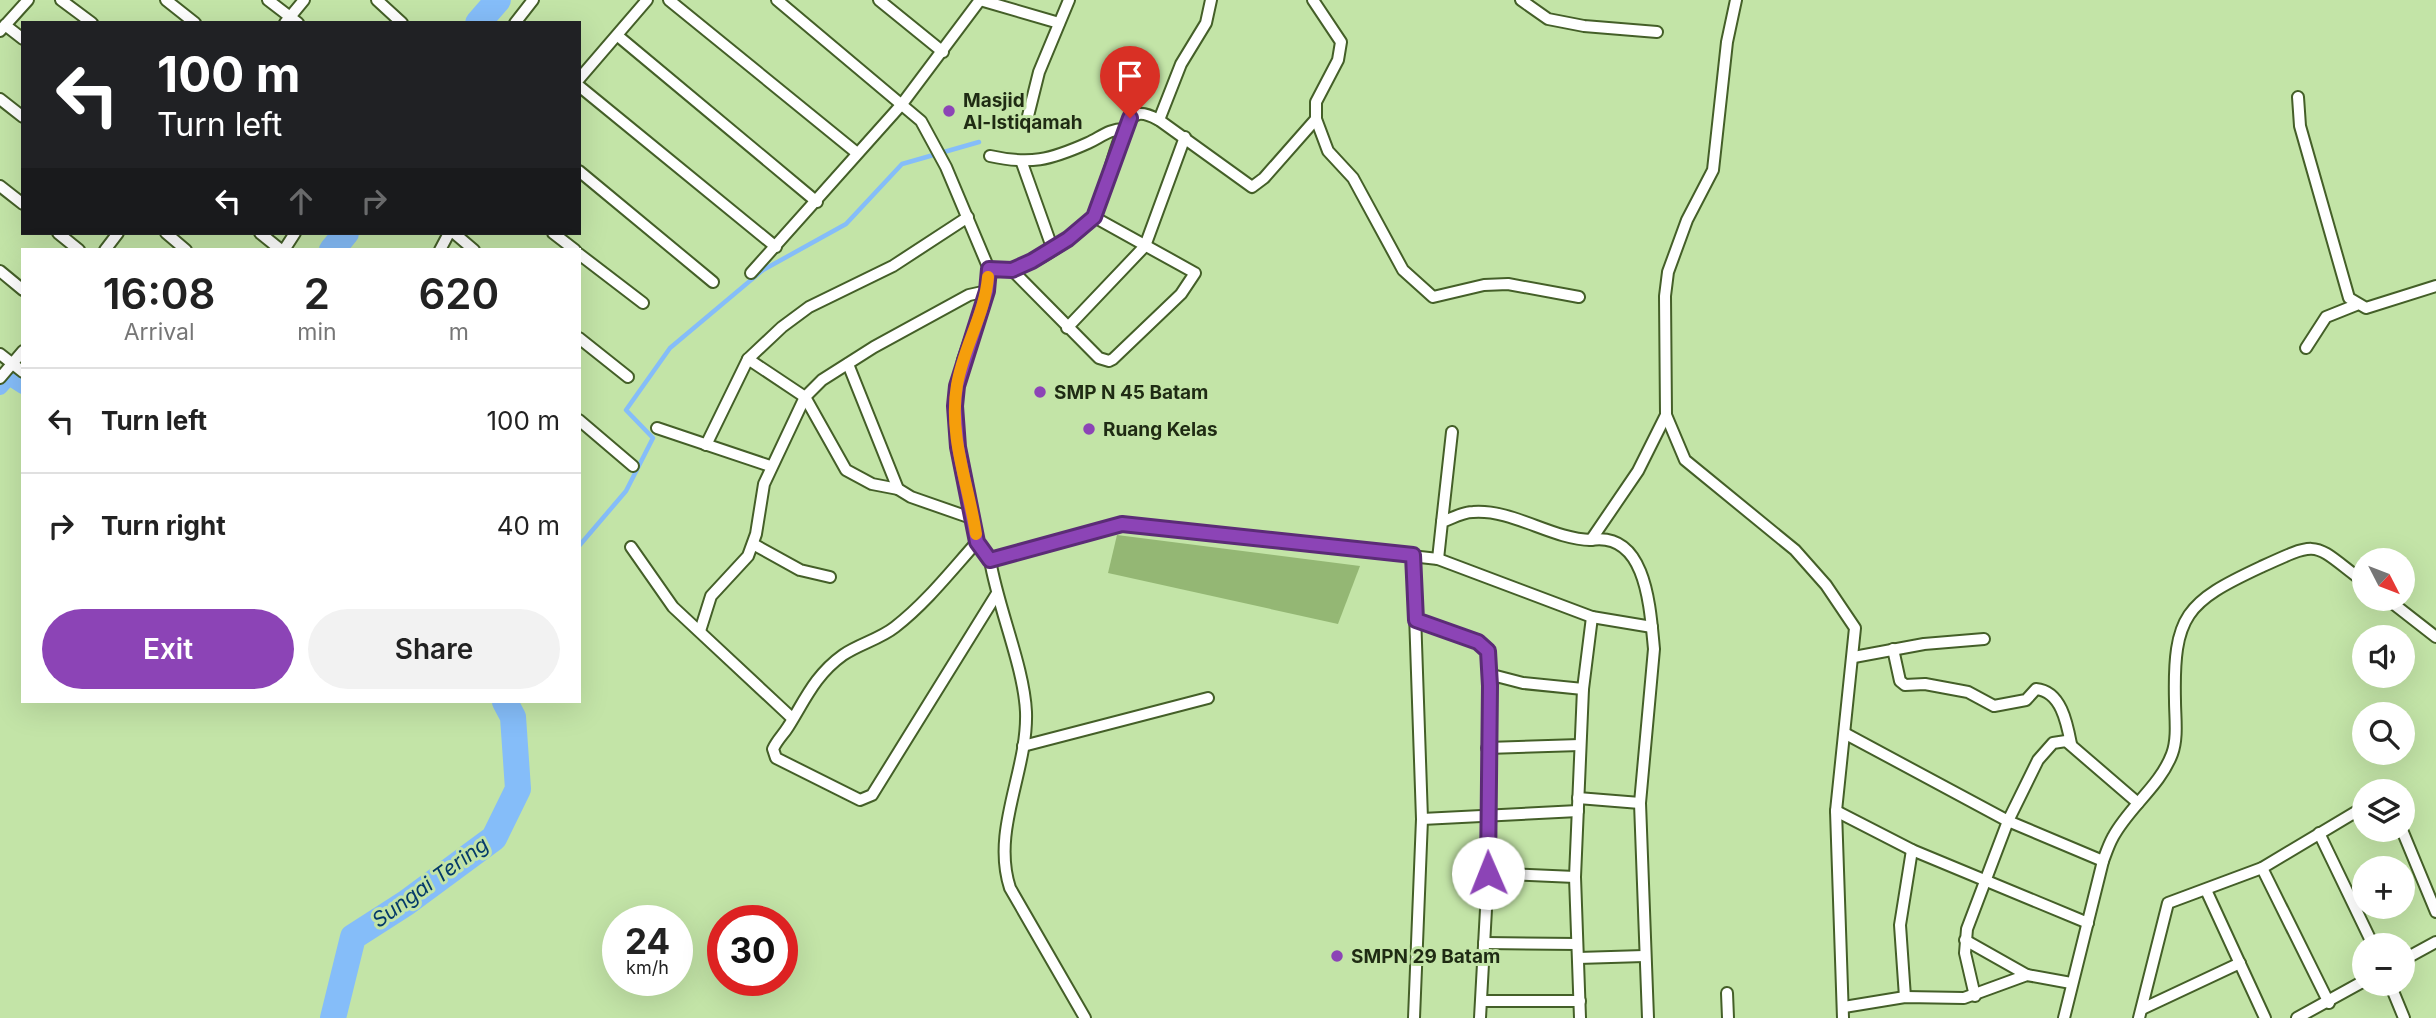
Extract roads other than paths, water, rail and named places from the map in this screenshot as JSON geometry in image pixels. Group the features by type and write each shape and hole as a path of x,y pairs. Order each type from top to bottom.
{"street":[{"path":"21,38 3,28 27,0"},
{"path":"61,0 89,21"},
{"path":"166,0 192,21"},
{"path":"268,0 291,20 304,0"},
{"path":"377,0 400,21"},
{"path":"517,21 533,0"},
{"path":"581,77 647,0"},
{"path":"669,0 857,153"},
{"path":"778,0 921,121 943,160 989,269 987,291 963,360 955,406 958,447 977,542 990,560 996,596 1026,710 1023,746 1006,834 1005,873 1010,888 1085,1018"},
{"path":"879,0 943,52"},
{"path":"751,273 902,104 980,0 1059,23"},
{"path":"1027,120 1039,72 1069,0"},
{"path":"1159,120 1181,64 1206,23 1211,0"},
{"path":"1313,0 1341,42 1338,60 1317,102 1316,119 1328,151 1353,178 1403,270 1433,297 1484,285 1508,284 1579,297"},
{"path":"1521,0 1548,19 1584,26 1657,32"},
{"path":"1736,0 1727,42 1713,170 1687,220 1668,272 1665,296 1666,415 1677,444 1696,471 1755,515 1795,550 1826,585 1855,628 1836,811 1844,1012 1905,997 1948,999 1975,996 2027,975"},
{"path":"618,36 817,202"},
{"path":"581,88 776,247"},
{"path":"2298,97 2300,126 2346,292 2356,305 2366,308 2436,286"},
{"path":"0,99 21,115"},
{"path":"989,269 1012,270 1054,250 1094,217 1124,129 1136,115 1159,120 1252,187 1264,178 1316,119"},
{"path":"990,156 1022,163 1089,142 1108,131 1124,129"},
{"path":"1067,328 1145,246 1185,137"},
{"path":"1022,163 1054,250"},
{"path":"581,173 713,282"},
{"path":"0,186 21,202"},
{"path":"705,445 748,359 809,307 893,266 968,217"},
{"path":"1012,270 1067,328 1099,358 1109,361 1174,302 1195,273 1094,217"},
{"path":"60,235 77,248"},
{"path":"168,235 184,248"},
{"path":"263,235 279,248"},
{"path":"454,235 471,248"},
{"path":"556,235 572,248"},
{"path":"581,256 643,303"},
{"path":"0,271 21,288"},
{"path":"700,631 711,596 748,556 770,466 805,397 822,380 848,364 969,295 987,291"},
{"path":"2306,348 2326,317 2356,305"},
{"path":"581,340 628,377"},
{"path":"0,379 21,353"},
{"path":"0,354 21,371"},
{"path":"748,359 805,397 846,470 873,484 898,489 911,497 974,519"},
{"path":"848,364 898,489"},
{"path":"1591,540 1638,471 1666,415"},
{"path":"581,422 634,466"},
{"path":"657,428 770,466"},
{"path":"1438,559 1452,432"},
{"path":"1441,522 1469,512 1482,512 1575,540 1606,538 1616,541 1635,562 1646,586 1654,649 1640,803 1648,1018"},
{"path":"990,560 1122,524 1438,559 1592,617 1652,627"},
{"path":"977,542 923,602 893,629 844,655 823,673 804,694 773,749 776,758 860,800 866,799 878,789 996,596"},
{"path":"753,544 800,570 830,577"},
{"path":"631,547 657,588 792,719"},
{"path":"2064,1018 2103,861 2113,836 2173,752 2174,679 2181,628 2200,599 2220,586 2304,548 2328,553 2352,572"},
{"path":"1413,555 1422,819 1414,1018"},
{"path":"2403,611 2436,637"},
{"path":"1580,1018 1575,877 1583,689 1592,617"},
{"path":"1416,620 1483,646 1488,651 1488,873 1480,1018"},
{"path":"1854,657 1893,649 1984,639"},
{"path":"1893,649 1900,681 1905,685 1925,684 1968,692 1994,706 2026,700 2036,689 2047,693 2060,705 2071,744"},
{"path":"1490,686 1496,676 1523,684 1583,689"},
{"path":"1023,746 1208,698"},
{"path":"1846,734 2008,821 2103,861"},
{"path":"1975,996 1965,940 2008,821 2038,760 2057,741 2071,744 2137,803"},
{"path":"1487,748 1580,745"},
{"path":"1578,798 1640,803"},
{"path":"1422,819 1578,811"},
{"path":"1836,811 1912,850 2088,923"},
{"path":"2140,1014 2168,903 2262,868 2352,814"},
{"path":"2319,833 2366,933"},
{"path":"2407,842 2436,912"},
{"path":"1905,997 1900,925 1912,850"},
{"path":"2262,868 2329,1003"},
{"path":"1488,873 1575,877"},
{"path":"2206,890 2266,1018"},
{"path":"1965,940 2027,975 2071,983"},
{"path":"2415,953 2436,942"},
{"path":"1484,943 1577,944"},
{"path":"1578,958 1644,956"},
{"path":"2140,1014 2240,963"},
{"path":"2297,1018 2352,989"},
{"path":"1727,993 1728,1018"},
{"path":"2395,996 2404,1018"},
{"path":"1482,1001 1580,1001"}],"waterway":[{"name":"Sungai Tering","path":"480,21 498,0"},
{"path":"581,544 626,491 653,438 626,410 670,348 763,270 846,224 902,164 979,142"},
{"name":"Sungai Tering","path":"334,248 344,235"},
{"path":"0,387 9,377 21,385"},
{"name":"Sungai Tering","path":"333,1018 353,937 406,903 494,838 518,789 513,717 506,703"}],"place":[{"name":"Masjid Al-Istiqamah","path":"949,111"},
{"name":"SMP N 45 Batam","path":"1040,392"},
{"name":"Ruang Kelas","path":"1089,429"},
{"name":"SMPN 29 Batam","path":"1337,956"}]}
